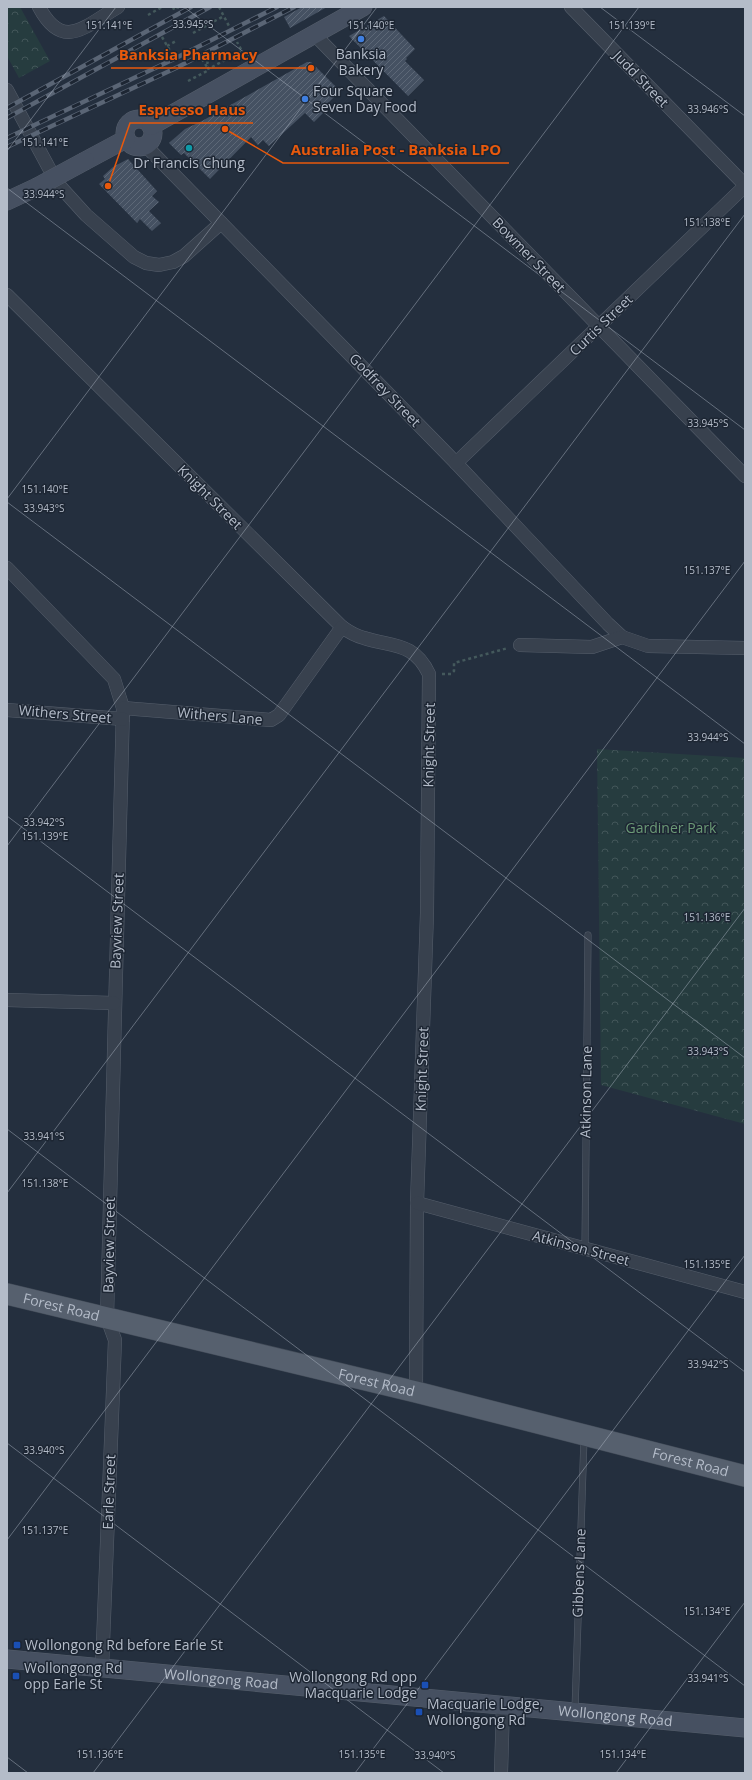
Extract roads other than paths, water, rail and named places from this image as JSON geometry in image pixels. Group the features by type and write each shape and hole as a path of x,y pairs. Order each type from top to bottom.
{"main road":[{"name":"Forest Road","path":"7,1294 416,1392 745,1476"}],"street":[{"path":"39,7 52,27 61,31 69,32 77,30 118,7"},
{"path":"151,126 364,7"},
{"name":"Judd Street","path":"570,7 745,185"},
{"name":"Bowmer Street","path":"314,34 745,476"},
{"path":"7,90 57,183 86,215 134,257 146,263 159,264 173,262 184,256 221,223"},
{"path":"134,120 144,120 151,126 152,139 146,146 132,146 126,139 125,130 127,125 134,120"},
{"path":"7,201 37,187 126,139"},
{"name":"Godfrey Street","path":"146,146 456,463 622,637"},
{"name":"Curtis Street","path":"456,463 745,185"},
{"name":"Knight Street","path":"7,295 342,627 362,638 404,647 419,658 429,674 427,913 417,1203 416,1392"},
{"name":"Bayview Street","path":"7,568 114,679 123,713 114,1003 107,1318"},
{"name":"Withers Lane","path":"123,713 271,720 279,716 342,627"},
{"path":"520,645 592,647 622,637 648,646 745,648"},
{"name":"Withers Street","path":"7,710 123,713"},
{"path":"7,1000 114,1003"},
{"name":"Atkinson Street","path":"417,1203 745,1292"},
{"name":"Earle Street","path":"102,1668 115,1340 107,1318"},
{"name":"Wollongong Road","path":"7,1659 745,1728"},
{"path":"501,1773 503,1705"}],"lane":[{"name":"Atkinson Lane","path":"585,1249 588,935"},
{"name":"Gibbens Lane","path":"575,1712 584,1435"}],"railway":[{"path":"7,108 191,7"},
{"path":"7,118 210,7"},
{"path":"7,138 172,60 277,7"},
{"path":"7,147 178,67 294,7"}],"place":[{"name":"Banksia Bakery","path":"361,39"},
{"name":"Banksia Pharmacy","path":"311,68"},
{"name":"Four Square Seven Day Food","path":"305,99"},
{"name":"Australia Post - Banksia LPO","path":"225,129"},
{"name":"Dr Francis Chung","path":"189,148"},
{"name":"Espresso Haus","path":"108,186"},
{"name":"Wollongong Rd before Earle St","path":"17,1645"},
{"name":"Wollongong Rd opp Earle St","path":"16,1676"},
{"name":"Wollongong Rd opp Macquarie Lodge","path":"425,1685"},
{"name":"Macquarie Lodge, Wollongong Rd","path":"419,1712"}],"park label":[{"name":"Gardiner Park","path":"671,828"}]}
